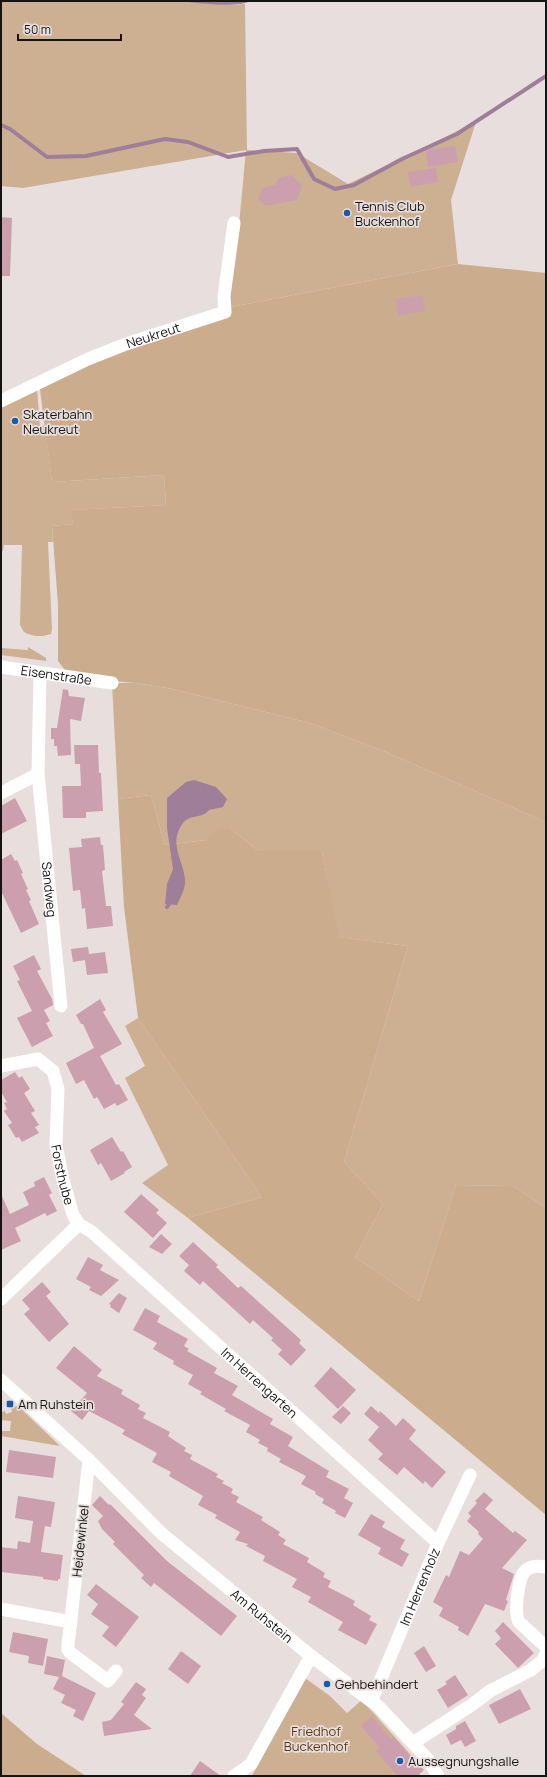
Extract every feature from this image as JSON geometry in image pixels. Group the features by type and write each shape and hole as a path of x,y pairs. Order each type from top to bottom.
{"street":[{"name":"Neukreut","path":"1,401 88,359 126,344 224,312 224,296 234,222"},
{"name":"Eisenstraße","path":"1,667 40,674 112,682"},
{"name":"Sandweg","path":"40,674 38,774 61,1006"},
{"path":"1,793 38,774"},
{"name":"Forsthube","path":"1,1066 38,1059 53,1071 58,1089 56,1146 63,1180 73,1215 79,1224"},
{"path":"1,1299 79,1224"},
{"name":"Im Herrengarten","path":"79,1224 92,1232 438,1543"},
{"name":"Am Ruhstein","path":"3,1386 89,1460 161,1533 311,1656 372,1700 414,1743 429,1761 438,1776"},
{"name":"Heidewinkel","path":"89,1460 68,1650 108,1681 116,1671"},
{"name":"Im Herrenholz","path":"372,1700 438,1543 470,1474"},
{"path":"546,1567 530,1567 523,1574 518,1592 516,1617 519,1622 546,1647"},
{"path":"1,1609 71,1622"},
{"path":"414,1743 490,1691 531,1670 543,1660 546,1653"},
{"path":"234,1776 251,1764 311,1656"}],"green space":[{"path":"1,1 175,1 233,5 245,4 247,150 297,153 348,184 476,122 451,200 458,264 225,308 239,225 246,150 23,188 1,186"},
{"path":"37,389 40,427 45,425 52,482 164,475 166,505 72,510 73,524 52,526 53,542 48,542 52,629 51,634 44,636 30,635 24,632 20,625 22,545 4,545 3,551 1,551 1,405"},
{"path":"28,647 46,658 46,661 1,655 1,648 28,650"},
{"path":"112,683 136,683 173,689 310,723 386,752 546,822 546,1208 513,1186 456,1185 419,1301 355,1257 383,1204 344,1162 408,946 338,937 322,851 258,851 231,829 206,840 165,845 151,795 118,799"},
{"path":"138,1018 262,1197 188,1218 142,1183 168,1165 125,1078 145,1066 125,1026"},
{"path":"18,1406 60,1446 1,1436 1,1431 10,1431 11,1421 1,1420 2,1412 5,1411 6,1414 12,1412 11,1408"},
{"name":"Friedhof Buckenhof","path":"305,1678 330,1696 347,1713 362,1700 424,1770 419,1774 421,1776 252,1776"}],"shaded area":[{"path":"175,1 250,1 235,5 225,5"},
{"path":"458,264 546,273 546,822 386,752 310,723 173,689 136,683 71,678 58,661 58,604 52,526 73,524 71,510 166,505 164,475 52,482 39,382 225,308"},
{"path":"194,780 216,787 227,799 223,807 209,810 203,815 189,818 183,823 177,837 177,844 184,872 185,886 177,905 165,904 167,884 173,869 167,828 167,798 186,782"},
{"path":"151,795 165,845 206,840 220,828 231,829 258,851 322,851 339,937 408,946 344,1162 383,1204 355,1257 419,1301 456,1185 513,1186 546,1208 546,1515 188,1218 262,1197 138,1018 124,907 118,799"},
{"path":"1,1713 37,1744 86,1776 1,1776"}],"building":[{"path":"455,146 458,162 428,167 426,150"},
{"path":"436,168 438,182 410,187 408,172"},
{"path":"292,175 302,186 297,200 265,206 258,198 262,188 275,185 278,178"},
{"path":"1,217 12,218 10,276 1,276"},
{"path":"423,295 425,311 398,316 396,299"},
{"path":"63,689 68,690 69,696 85,698 81,721 70,719 71,755 58,756 57,746 54,746 54,739 51,739 51,728 57,728"},
{"path":"74,745 98,745 103,811 86,812 86,818 63,818 62,786 81,786 80,764 75,764"},
{"path":"15,798 27,821 1,834 1,806"},
{"path":"100,837 101,845 103,845 105,870 102,871 106,906 111,906 113,926 87,929 85,908 82,909 80,890 73,891 69,848 82,847 81,839"},
{"path":"11,854 15,861 17,860 23,873 21,874 31,900 29,901 39,924 21,933 1,891 1,860"},
{"path":"88,947 89,954 105,952 108,973 87,975 85,960 73,962 71,949"},
{"path":"34,955 41,969 37,971 52,999 53,1005 44,1010 50,1021 46,1023 53,1036 32,1047 17,1018 32,1011 17,981 20,980 13,966"},
{"path":"100,999 106,1010 103,1012 122,1044 100,1056 116,1085 119,1084 128,1100 117,1106 115,1103 104,1109 97,1097 94,1099 84,1080 76,1084 66,1063 94,1048 83,1024 81,1024 76,1015"},
{"path":"15,1072 19,1078 22,1076 30,1089 24,1093 35,1111 31,1113 39,1125 35,1127 39,1133 22,1142 19,1137 16,1138 8,1125 12,1123 4,1111 7,1109 4,1103 7,1102 1,1092 1,1080"},
{"path":"112,1137 121,1152 123,1151 132,1167 111,1181 101,1163 98,1165 90,1150"},
{"path":"44,1177 52,1193 49,1195 57,1211 47,1216 45,1213 15,1228 21,1241 1,1250 1,1194 10,1214 29,1205 23,1192 35,1186 34,1182"},
{"path":"141,1194 159,1210 156,1213 167,1223 153,1238 124,1212"},
{"path":"161,1234 172,1244 162,1254 149,1247"},
{"path":"193,1242 218,1265 216,1267 238,1288 241,1286 301,1340 299,1343 306,1350 291,1366 278,1354 282,1350 271,1340 273,1338 253,1320 250,1324 203,1281 200,1285 184,1271 189,1265 179,1256"},
{"path":"88,1257 103,1265 100,1270 119,1280 101,1296 89,1290 91,1287 76,1279"},
{"path":"42,1282 51,1292 46,1296 69,1324 49,1342 24,1314 30,1309 22,1300"},
{"path":"119,1293 127,1298 119,1313 110,1307 111,1305 109,1304"},
{"path":"145,1308 160,1316 157,1322 188,1339 184,1346 189,1349 187,1351 217,1368 214,1373 238,1386 232,1395 273,1419 270,1424 293,1437 288,1446 329,1471 326,1477 349,1489 344,1498 353,1503 345,1518 335,1513 336,1511 322,1503 324,1499 315,1494 316,1492 301,1484 306,1476 279,1462 281,1459 267,1451 268,1448 258,1443 260,1440 246,1432 250,1425 224,1411 226,1409 200,1394 202,1392 188,1384 193,1375 173,1364 174,1361 153,1349 157,1343 133,1330"},
{"path":"74,1346 102,1370 97,1376 123,1390 121,1394 140,1405 138,1409 146,1413 143,1418 170,1432 168,1436 186,1448 184,1451 192,1455 190,1459 218,1474 216,1477 224,1481 222,1483 233,1489 231,1493 239,1497 236,1502 263,1517 261,1520 280,1532 278,1535 286,1540 283,1544 309,1558 307,1562 325,1573 323,1577 331,1581 328,1587 355,1601 353,1605 371,1616 369,1620 377,1624 366,1645 338,1630 343,1622 308,1602 311,1597 292,1587 297,1579 263,1561 265,1556 246,1546 248,1544 235,1540 240,1532 215,1518 217,1515 198,1505 203,1496 169,1476 171,1472 152,1462 157,1453 122,1434 125,1430 89,1411 82,1420 71,1411 87,1393 56,1368"},
{"path":"331,1367 356,1390 338,1409 314,1386"},
{"path":"343,1406 351,1413 341,1424 332,1417"},
{"path":"371,1406 379,1413 380,1411 396,1426 403,1418 416,1430 409,1439 446,1472 432,1488 425,1481 423,1484 404,1467 397,1475 378,1459 383,1454 368,1440 379,1427 364,1414"},
{"path":"9,1450 56,1457 53,1478 6,1472"},
{"path":"484,1492 493,1500 485,1509 513,1533 515,1531 527,1540 502,1568 514,1574 506,1600 508,1601 504,1611 485,1604 468,1636 458,1630 459,1627 439,1616 443,1608 433,1602 446,1575 449,1577 460,1551 469,1555 483,1539 478,1534 479,1532 467,1521 471,1516 468,1513 477,1503 475,1501"},
{"path":"18,1496 55,1502 51,1527 45,1526 41,1552 63,1555 60,1579 58,1579 58,1581 43,1579 43,1577 1,1572 1,1547 17,1549 18,1541 30,1543 33,1521 15,1518"},
{"path":"100,1496 109,1505 110,1504 167,1561 237,1616 221,1636 154,1583 151,1587 141,1578 144,1575 113,1544 115,1542 102,1529 98,1521 103,1516 92,1505"},
{"path":"371,1514 385,1522 382,1527 405,1540 400,1549 409,1554 402,1567 378,1554 381,1548 358,1535"},
{"path":"96,1584 139,1617 116,1647 102,1636 109,1627 91,1614 98,1604 87,1595"},
{"path":"503,1622 534,1653 518,1668 495,1644 501,1638 495,1631"},
{"path":"13,1632 48,1639 43,1666 28,1663 29,1656 9,1652"},
{"path":"424,1646 436,1666 426,1672 414,1653"},
{"path":"181,1651 201,1666 188,1684 168,1669"},
{"path":"47,1656 65,1660 62,1676 96,1693 83,1721 73,1716 76,1710 61,1703 65,1695 53,1689 59,1677 44,1674"},
{"path":"455,1675 468,1695 448,1708 437,1690 447,1684 445,1682"},
{"path":"136,1682 146,1689 142,1695 146,1698 134,1715 152,1729 104,1736 102,1722 111,1720 124,1704 121,1702"},
{"path":"520,1689 531,1709 499,1724 489,1705"},
{"name":"Aussegnungshalle","path":"372,1716 391,1739 393,1737 423,1771 417,1776 398,1776 376,1751 380,1748 361,1726"},
{"path":"465,1721 476,1741 465,1747 461,1740 451,1745 446,1735 456,1729 456,1726"},
{"path":"200,1761 221,1776 190,1776"}],"waterway":[{"path":"1,125 10,129 47,157 86,156 165,139 188,142 228,157 264,151 297,149 314,179 335,189 354,185 402,159 457,134 546,76"}],"place":[{"name":"Tennis Club Buckenhof","path":"347,213"},
{"name":"Skaterbahn Neukreut","path":"15,421"},
{"name":"Am Ruhstein","path":"10,1404"},
{"name":"Gehbehindert","path":"327,1684"},
{"name":"Aussegnungshalle","path":"400,1761"}]}
